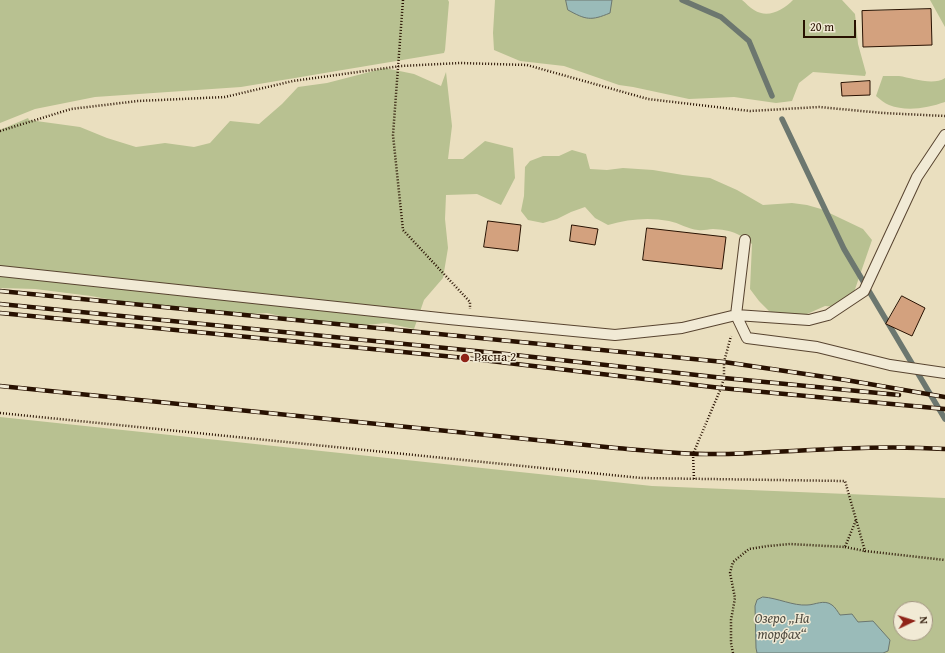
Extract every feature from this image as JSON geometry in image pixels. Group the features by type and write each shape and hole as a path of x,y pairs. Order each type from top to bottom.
{"lane":[{"path":"0,271 615,335 682,328 736,315 809,320 828,315 864,291 917,176 945,135"},
{"path":"745,240 736,315 747,338 817,347 890,365 945,373"}],"path":[{"path":"403,0 393,135 404,230 470,302 470,321"},
{"path":"0,131 72,109 138,101 226,97 293,81 400,66 460,63 527,65 648,99 750,111 819,107 883,113 945,116"},
{"path":"694,479 693,454 721,388 724,378 724,362 736,315"},
{"path":"0,413 641,478 845,481 865,551"},
{"path":"846,547 856,520"},
{"path":"733,653 730,620 735,598 730,573 733,562 749,549 790,544 846,547 865,551 945,560"}],"green space":[{"path":"0,0 448,0 449,2 444,53 241,87 95,97 35,109 0,123"},
{"path":"495,0 742,0 752,9 759,13 765,14 780,10 793,0 842,0 855,14 858,44 866,73 865,76 813,72 799,83 792,101 776,103 734,97 689,99 619,85 564,66 520,61 494,50 493,33"},
{"path":"930,0 945,0 945,27"},
{"path":"385,68 414,74 441,86 446,72 452,126 448,159 463,159 485,141 513,148 515,178 501,205 477,194 446,195 445,219 448,248 443,278 424,300 414,329 386,323 356,326 297,320 267,313 237,315 151,307 91,296 35,289 0,288 0,130 28,118 29,120 80,127 107,138 136,147 165,143 194,147 210,143 230,121 259,124 282,104 298,87 327,83"},
{"path":"883,76 899,76 929,81 945,78 945,102 910,109 889,105 876,96"},
{"path":"572,150 586,154 590,169 607,170 623,168 653,170 710,178 737,190 763,205 792,203 807,205 821,209 863,229 872,240 852,298 840,307 825,306 798,318 783,317 769,311 750,289 752,244 743,237 730,231 694,229 673,222 654,219 623,221 608,225 595,218 585,207 557,219 543,223 528,220 521,211 524,196 525,167 530,161 543,156 559,156"},
{"path":"0,417 652,486 945,498 945,653 0,653"}],"water":[{"path":"566,0 612,0 610,13 589,18 579,16 568,10"},
{"name":"Озеро „На торфах“","path":"763,597 802,605 826,602 833,606 840,615 852,614 858,622 873,621 890,640 888,651 883,653 757,653 755,606 757,600"}],"building":[{"path":"931,9 932,45 863,47 862,11"},
{"path":"870,81 870,95 842,96 841,83"},
{"path":"488,221 521,225 518,251 484,247"},
{"path":"572,225 598,229 595,245 570,241"},
{"path":"647,228 726,237 722,269 643,260"},
{"path":"902,296 925,308 912,336 886,324"}],"waterway":[{"path":"682,0 721,17 749,41 772,96"},
{"path":"782,119 844,249 945,419"}],"railway":[{"path":"0,291 724,362 846,380 945,397"},
{"path":"0,304 506,354 724,378 899,395"},
{"path":"0,313 465,358 721,388 945,409"},
{"path":"0,386 616,448 696,454 889,447 945,449"}],"place":[{"name":"Рясна 2","path":"465,358"}]}
